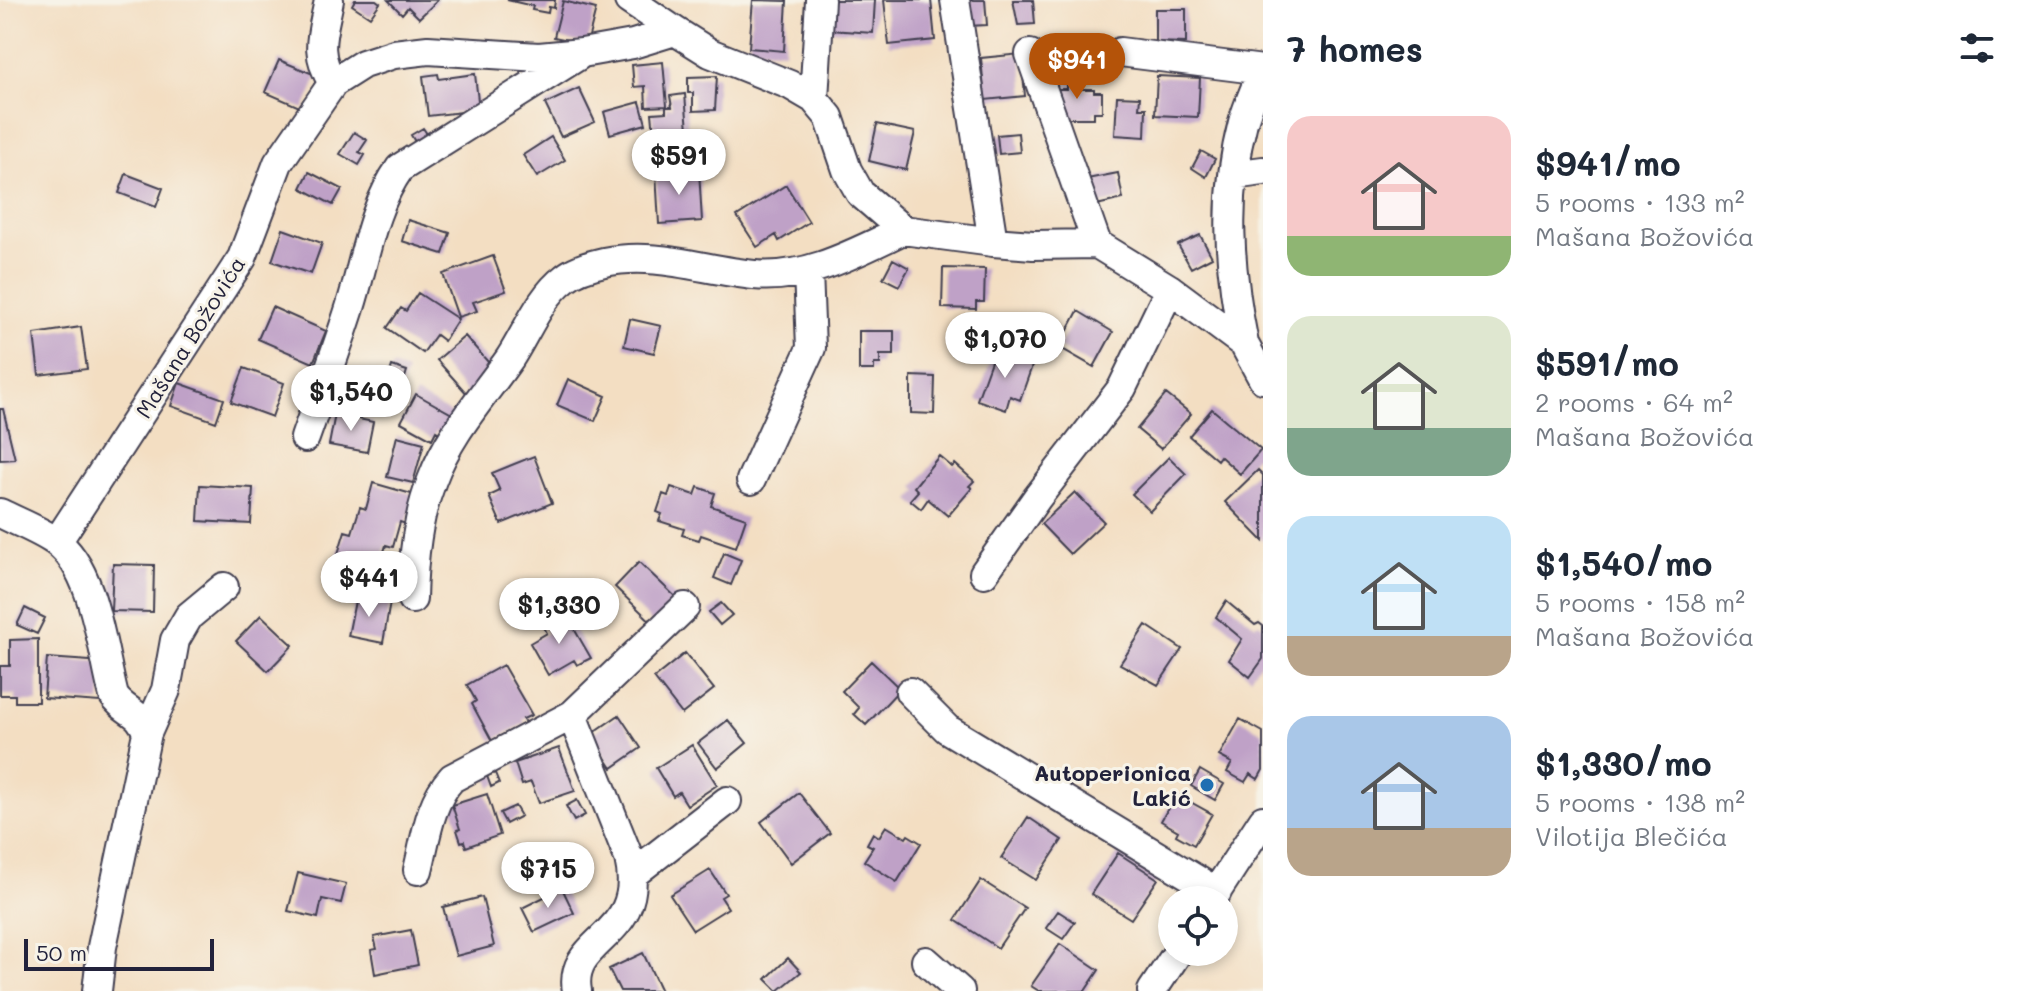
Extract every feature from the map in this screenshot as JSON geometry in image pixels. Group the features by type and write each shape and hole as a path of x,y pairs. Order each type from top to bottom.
{"street":[{"path":"329,0 320,52 323,67 333,83"},
{"path":"629,0 710,53 790,85 814,99 829,117 847,170 860,193 903,230"},
{"path":"814,99 820,0"},
{"path":"955,0 993,242"},
{"name":"Mašana Božovića","path":"57,542 242,258 278,163 333,83 363,64 406,53 428,50 539,57 633,44 675,31"},
{"path":"1120,52 1263,70 1243,121 1233,175 1229,231 1232,284 1244,344 1263,379"},
{"path":"305,438 350,307 378,209 400,168 582,53"},
{"path":"1030,54 1097,244"},
{"path":"1233,175 1263,171"},
{"path":"412,599 413,557 419,526 431,482 443,454 543,304 563,279 580,268 607,261 640,258 755,275 808,271 903,230 1033,245 1097,244 1170,289 1244,344"},
{"path":"751,480 811,348 808,271"},
{"path":"984,573 1122,388 1170,289"},
{"path":"0,513 57,542 73,561 85,581 114,696 119,703 137,714 147,733"},
{"path":"97,991 102,947 147,733 166,690 175,640 189,616 224,587"},
{"path":"418,870 434,805 440,791 452,778 572,715 685,607"},
{"path":"910,692 947,729 1198,886"},
{"path":"572,715 633,874 630,904 620,922 578,965 575,978 577,991"},
{"path":"633,874 727,801"},
{"path":"1220,886 1263,820"},
{"path":"926,961 960,991"},
{"path":"1152,991 1169,966"}],"building":[{"path":"355,0 376,0 380,3 370,17 352,5"},
{"path":"388,0 438,0 419,18 408,7 402,14"},
{"path":"507,0 555,0 554,8 549,7 548,13"},
{"path":"753,0 787,1 784,51 749,48"},
{"path":"832,0 875,0 873,33 830,30"},
{"path":"884,0 931,0 935,40 889,45"},
{"path":"964,0 985,0 987,25 966,26"},
{"path":"1013,0 1033,0 1035,24 1018,25"},
{"path":"563,1 596,9 587,44 554,37"},
{"path":"1155,9 1186,9 1186,43 1155,42"},
{"path":"1021,54 1025,96 985,100 981,58"},
{"path":"279,60 318,76 304,109 265,92"},
{"path":"663,62 667,106 646,107 645,86 634,87 632,65"},
{"path":"438,74 439,79 475,74 479,110 428,116 423,76"},
{"path":"717,76 715,110 693,111 693,93 688,93 688,77"},
{"path":"1157,76 1200,78 1198,117 1155,115"},
{"path":"1067,79 1081,79 1081,89 1102,92 1102,112 1094,112 1094,118 1055,118 1055,89 1067,89"},
{"path":"579,88 595,122 561,137 545,104"},
{"path":"685,94 689,142 655,145 652,113 666,112 666,107 672,107 670,96"},
{"path":"1117,96 1140,97 1139,108 1146,108 1145,137 1115,135"},
{"path":"640,102 646,124 610,134 604,112"},
{"path":"877,124 915,132 906,170 869,161"},
{"path":"423,128 429,137 417,145 411,135"},
{"path":"354,132 367,140 359,152 365,155 359,165 340,154"},
{"path":"1018,133 1020,152 999,154 997,135"},
{"path":"551,137 565,160 537,177 523,155"},
{"path":"1201,151 1215,159 1206,177 1192,168"},
{"path":"699,170 702,221 659,224 656,173"},
{"path":"309,172 342,189 333,205 301,188"},
{"path":"1118,173 1123,199 1092,206 1087,179"},
{"path":"126,174 163,188 156,207 119,193"},
{"path":"786,185 809,222 779,241 776,235 757,247 737,216"},
{"path":"408,220 450,233 443,254 402,241"},
{"path":"283,229 322,243 311,274 272,261"},
{"path":"1200,235 1212,257 1191,268 1178,245"},
{"path":"493,256 506,291 473,302 477,311 458,317 443,274"},
{"path":"893,259 909,268 899,286 883,278"},
{"path":"943,268 985,269 984,302 976,302 976,309 942,308"},
{"path":"418,293 458,319 444,341 436,335 423,353 387,328 401,308 406,311"},
{"path":"272,307 326,331 313,363 258,339"},
{"path":"1078,311 1113,332 1094,367 1059,347"},
{"path":"630,319 661,326 654,353 624,346"},
{"path":"81,327 87,369 39,375 34,334"},
{"path":"859,331 894,331 894,355 880,355 880,364 874,364 874,370 859,370"},
{"path":"465,336 496,371 469,396 437,360"},
{"path":"995,350 1033,363 1020,400 1010,396 1006,410 977,400"},
{"path":"392,366 407,371 402,387 387,382"},
{"path":"244,368 284,383 272,417 231,402"},
{"path":"911,376 935,377 934,414 911,413"},
{"path":"568,379 606,396 595,421 557,405"},
{"path":"369,380 389,387 381,411 357,403 362,387 366,389"},
{"path":"179,383 224,399 216,422 171,406"},
{"path":"416,394 459,418 448,438 436,431 432,439 401,422"},
{"path":"1166,394 1191,414 1161,449 1137,429"},
{"path":"0,409 3,409 15,459 0,460"},
{"path":"1212,409 1261,450 1240,474 1220,456 1217,460 1189,436"},
{"path":"335,414 373,422 367,452 329,445"},
{"path":"397,436 424,443 413,483 387,477"},
{"path":"534,456 552,503 501,524 489,496 500,491 492,473"},
{"path":"939,456 952,467 955,464 974,481 969,486 972,488 948,516 928,499 921,509 910,500 918,491 914,487"},
{"path":"1169,457 1186,474 1150,511 1132,494"},
{"path":"1258,470 1263,475 1263,541 1225,502"},
{"path":"373,483 415,495 406,524 400,522 393,547 386,545 379,569 337,557 345,531 352,533 360,507 366,509"},
{"path":"200,485 253,488 251,524 198,521"},
{"path":"671,487 695,495 698,487 715,493 711,506 746,518 736,547 701,535 699,540 682,535 684,529 659,521 662,514 657,512 663,494 668,496"},
{"path":"1075,492 1104,522 1070,554 1041,524"},
{"path":"724,553 741,560 731,585 714,578"},
{"path":"639,562 684,605 660,630 615,587"},
{"path":"113,564 154,565 153,612 111,611"},
{"path":"356,596 390,602 383,643 348,636"},
{"path":"1226,601 1255,625 1259,623 1263,626 1263,659 1250,677 1229,660 1242,639 1216,617"},
{"path":"721,603 732,615 720,625 709,612"},
{"path":"25,608 45,618 37,634 17,625"},
{"path":"558,614 563,624 569,620 591,658 577,665 574,660 548,675 530,643 547,633 542,623"},
{"path":"261,615 293,645 268,671 236,641"},
{"path":"1146,625 1182,649 1158,685 1120,664"},
{"path":"38,639 38,702 15,702 15,695 0,695 0,666 10,666 10,640"},
{"path":"685,653 714,689 682,714 654,678"},
{"path":"47,658 104,662 100,702 44,698"},
{"path":"871,661 900,689 866,725 854,714 859,708 842,691"},
{"path":"503,665 532,715 523,719 525,723 492,741 472,704 476,701 467,685"},
{"path":"619,715 641,748 612,768 590,735"},
{"path":"1240,719 1263,732 1263,770 1258,779 1250,774 1245,782 1227,772 1232,763 1219,756"},
{"path":"728,720 747,743 717,768 698,743"},
{"path":"692,745 717,785 687,805 679,792 673,796 656,768"},
{"path":"559,748 575,791 539,803 531,782 522,785 515,763"},
{"name":"Autoperionica Lakić","path":"1200,770 1224,784 1215,800 1191,786"},
{"path":"495,773 499,783 491,787 487,776"},
{"path":"799,793 830,833 791,863 761,822"},
{"path":"487,794 500,835 466,847 457,830 460,829 452,805"},
{"path":"1176,794 1212,814 1194,845 1176,835 1178,831 1161,821"},
{"path":"577,800 585,815 574,821 566,806"},
{"path":"515,806 521,816 506,824 500,813"},
{"path":"1028,817 1062,840 1036,880 1001,858"},
{"path":"886,826 921,843 897,882 864,861 873,847 867,844 873,833 879,837"},
{"path":"1118,853 1158,879 1131,919 1091,894"},
{"path":"710,870 726,894 721,897 728,908 693,930 670,895"},
{"path":"298,873 346,884 341,903 322,899 318,918 288,911"},
{"path":"981,880 1025,908 998,948 955,920"},
{"path":"562,888 574,913 534,932 522,908"},
{"path":"482,897 494,946 456,956 443,907"},
{"path":"1058,911 1075,922 1063,939 1046,928"},
{"path":"411,930 418,965 375,974 371,950 377,949 374,937"},
{"path":"1060,944 1099,970 1085,991 1039,991 1031,986"},
{"path":"643,953 661,991 620,991 609,969"},
{"path":"788,958 801,972 778,991 766,979"}],"place":[{"name":"Autoperionica Lakić","path":"1207,785"}]}
